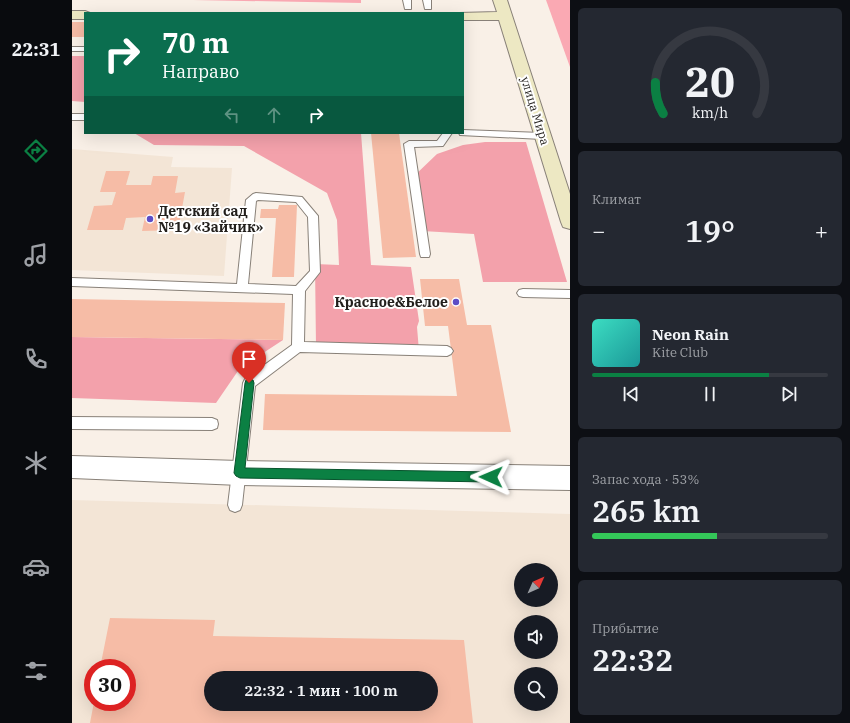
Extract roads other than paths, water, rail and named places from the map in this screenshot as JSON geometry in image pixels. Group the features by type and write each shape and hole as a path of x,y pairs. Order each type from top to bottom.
{"main road":[{"name":"улица Мира","path":"500,0 570,222"},
{"path":"72,15 84,15"},
{"path":"464,16 505,16"}],"street":[{"path":"72,467 240,473 570,478"}],"lane":[{"path":"72,49 84,49"},
{"path":"72,117 84,117"},
{"path":"464,133 542,136"},
{"path":"425,254 408,144 440,144 447,134"},
{"path":"242,287 251,200 256,196 299,199 313,216 315,272 299,290 298,347"},
{"path":"72,282 299,290"},
{"path":"523,293 570,294"},
{"path":"235,504 240,473 249,383 298,347 447,351"},
{"path":"72,423 212,424"}],"place":[{"name":"Детский сад №19 «Зайчик»","path":"150,219"},
{"name":"Красное&Белое","path":"456,302"}]}
